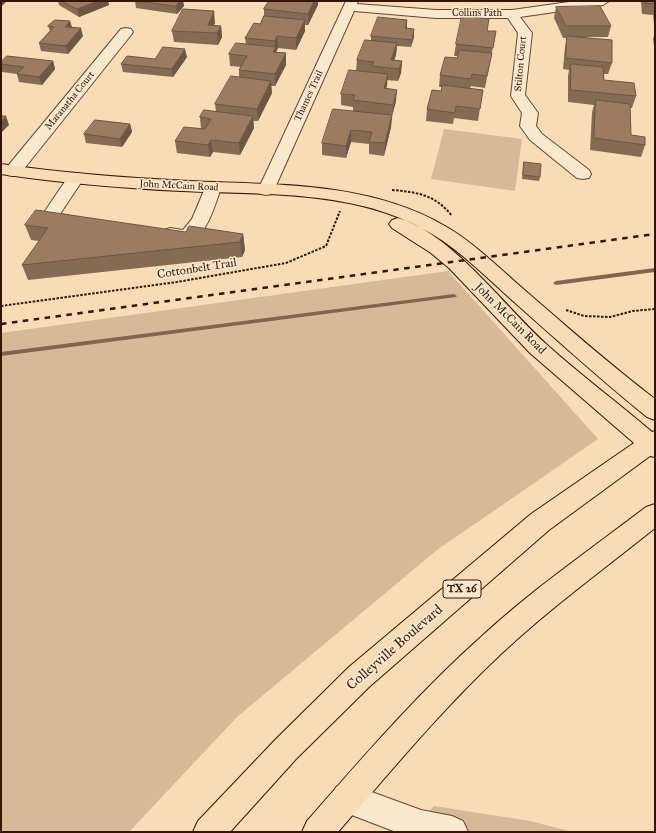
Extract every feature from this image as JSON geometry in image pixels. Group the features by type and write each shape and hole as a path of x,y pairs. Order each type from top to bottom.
{"main road":[{"name":"John McCain Road","path":"7,170 76,178 213,188 308,192 381,204 413,217 439,230 479,260 616,381 655,411"},
{"name":"John McCain Road","path":"351,200 416,234 453,261 537,349 653,444"},
{"name":"Colleyville Boulevard","path":"209,832 286,749 359,677 540,522 653,444"},
{"path":"318,832 420,717 492,644 567,580 655,514"}],"street":[{"name":"Collins Path","path":"351,4 436,14 512,14 603,1"},
{"name":"Thames Trail","path":"266,190 351,4"},
{"name":"Stilton Court","path":"512,14 525,33 518,96 528,108 530,114 528,126 536,137 583,174"},
{"name":"Maranatha Court","path":"7,170 126,32"},
{"path":"76,178 48,218 87,223"},
{"path":"156,232 187,236 200,221 213,188"},
{"path":"347,798 421,826 452,832"}],"path":[{"name":"Cottonbelt Trail","path":"1,306 177,282 286,263 326,246 351,200"}],"shaded area":[{"path":"444,129 522,139 515,191 431,179"},
{"path":"448,271 598,439 437,550 237,717 129,832 1,832 1,333"},
{"path":"434,806 530,821 573,832 411,832"}],"building":[{"path":"62,1 98,1 77,9"},
{"path":"137,1 180,1 176,6"},
{"path":"269,1 314,1 308,14 264,9"},
{"path":"645,1 655,1 655,4 645,3"},
{"path":"600,6 611,26 566,26 556,7"},
{"path":"183,9 214,11 208,25 221,26 217,33 172,31"},
{"path":"264,16 305,20 296,38 277,36 275,41 245,38 254,23 260,24"},
{"path":"462,16 489,19 487,31 496,31 493,48 456,44"},
{"path":"378,17 407,20 405,28 414,29 412,40 371,36"},
{"path":"55,20 70,21 65,27 81,28 66,46 39,43 54,27 48,26"},
{"path":"567,36 612,40 612,63 566,58"},
{"path":"365,40 397,43 391,60 402,61 399,69 372,66 374,62 357,60"},
{"path":"236,43 276,47 273,52 286,53 275,74 239,70 247,56 229,54"},
{"path":"163,47 185,49 172,69 121,64 127,56 155,59"},
{"path":"459,50 492,53 487,76 472,74 471,79 440,75 445,57 457,58"},
{"path":"7,56 53,61 39,77 17,74 24,67 1,64"},
{"path":"571,64 603,67 604,80 634,83 636,96 571,90"},
{"path":"349,70 388,74 384,88 397,90 393,105 353,100 355,95 341,94"},
{"path":"231,76 271,81 257,109 215,104"},
{"path":"442,85 483,90 480,109 456,106 455,113 427,109 432,90 441,91"},
{"path":"596,100 630,104 631,135 645,137 645,145 594,138"},
{"path":"333,109 392,115 385,143 369,142 372,132 351,130 346,146 322,143"},
{"path":"204,110 253,116 239,143 211,140 208,145 175,141 184,127 205,129 211,119 200,117"},
{"path":"1,116 6,116 1,122"},
{"path":"95,120 130,124 120,139 84,134"},
{"path":"524,162 541,164 540,177 523,175"},
{"path":"36,210 186,232 189,226 243,234 240,242 22,265 48,228 25,225"}],"waterway":[{"path":"556,283 655,270"},
{"path":"1,354 454,296"}],"railway":[{"path":"1,324 655,234"}]}
